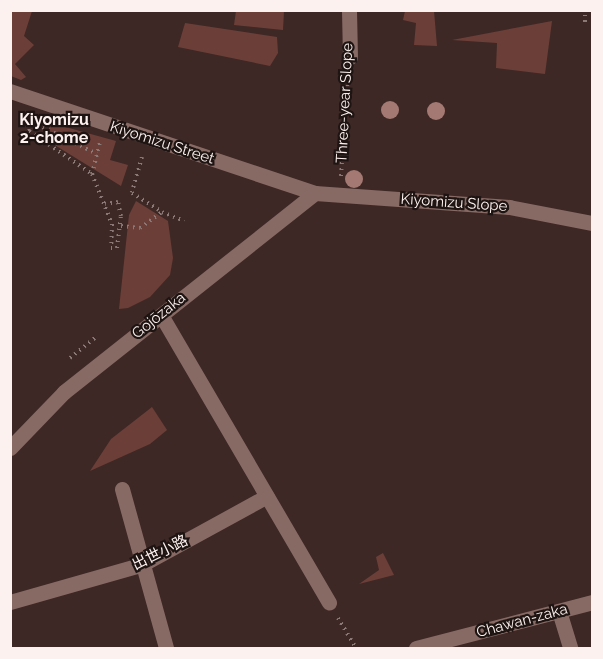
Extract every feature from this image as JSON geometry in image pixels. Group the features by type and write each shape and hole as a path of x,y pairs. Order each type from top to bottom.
{"street":[{"name":"Three-year Slope","path":"349,10 350,57"},
{"name":"Kiyomizu Street","path":"10,91 147,139 315,193"},
{"name":"Kiyomizu Slope","path":"315,193 340,187 523,208 592,223"},
{"name":"Gojōzaka","path":"10,448 64,392 315,193"},
{"path":"161,315 329,602"},
{"path":"122,489 166,648"},
{"name":"出世小路","path":"10,602 143,564 267,496"},
{"name":"Chawan-zaka","path":"416,648 592,602"},
{"path":"559,611 570,648"}],"path":[{"path":"585,10 585,22"},
{"name":"Three-year Slope","path":"340,187 350,57"},
{"path":"32,124 29,130 92,174 112,224 111,248 117,248 121,226 118,202 105,204"},
{"path":"47,131 97,154"},
{"path":"147,139 132,194 162,212 184,221"},
{"path":"92,174 96,160"},
{"path":"121,226 140,228 162,212"},
{"path":"329,602 356,648"}],"shaded area":[{"path":"10,11 32,11 24,36 34,45 15,64 26,77 21,80 11,76"},
{"path":"236,11 284,11 283,30 234,25"},
{"path":"405,11 434,11 437,46 414,45 416,23 403,20"},
{"path":"552,21 545,74 496,68 497,43 452,40"},
{"path":"185,23 277,37 278,53 270,66 178,47"},
{"path":"51,123 116,141 110,160 128,165 121,186 45,139"},
{"path":"136,201 168,221 173,258 170,275 150,297 128,308 119,309 129,215"},
{"path":"152,407 167,430 150,444 90,471 111,439"},
{"path":"383,553 394,575 359,584 379,570 376,557"}],"district":[{"name":"Kiyomizu 2-chome","path":"54,129"}]}
